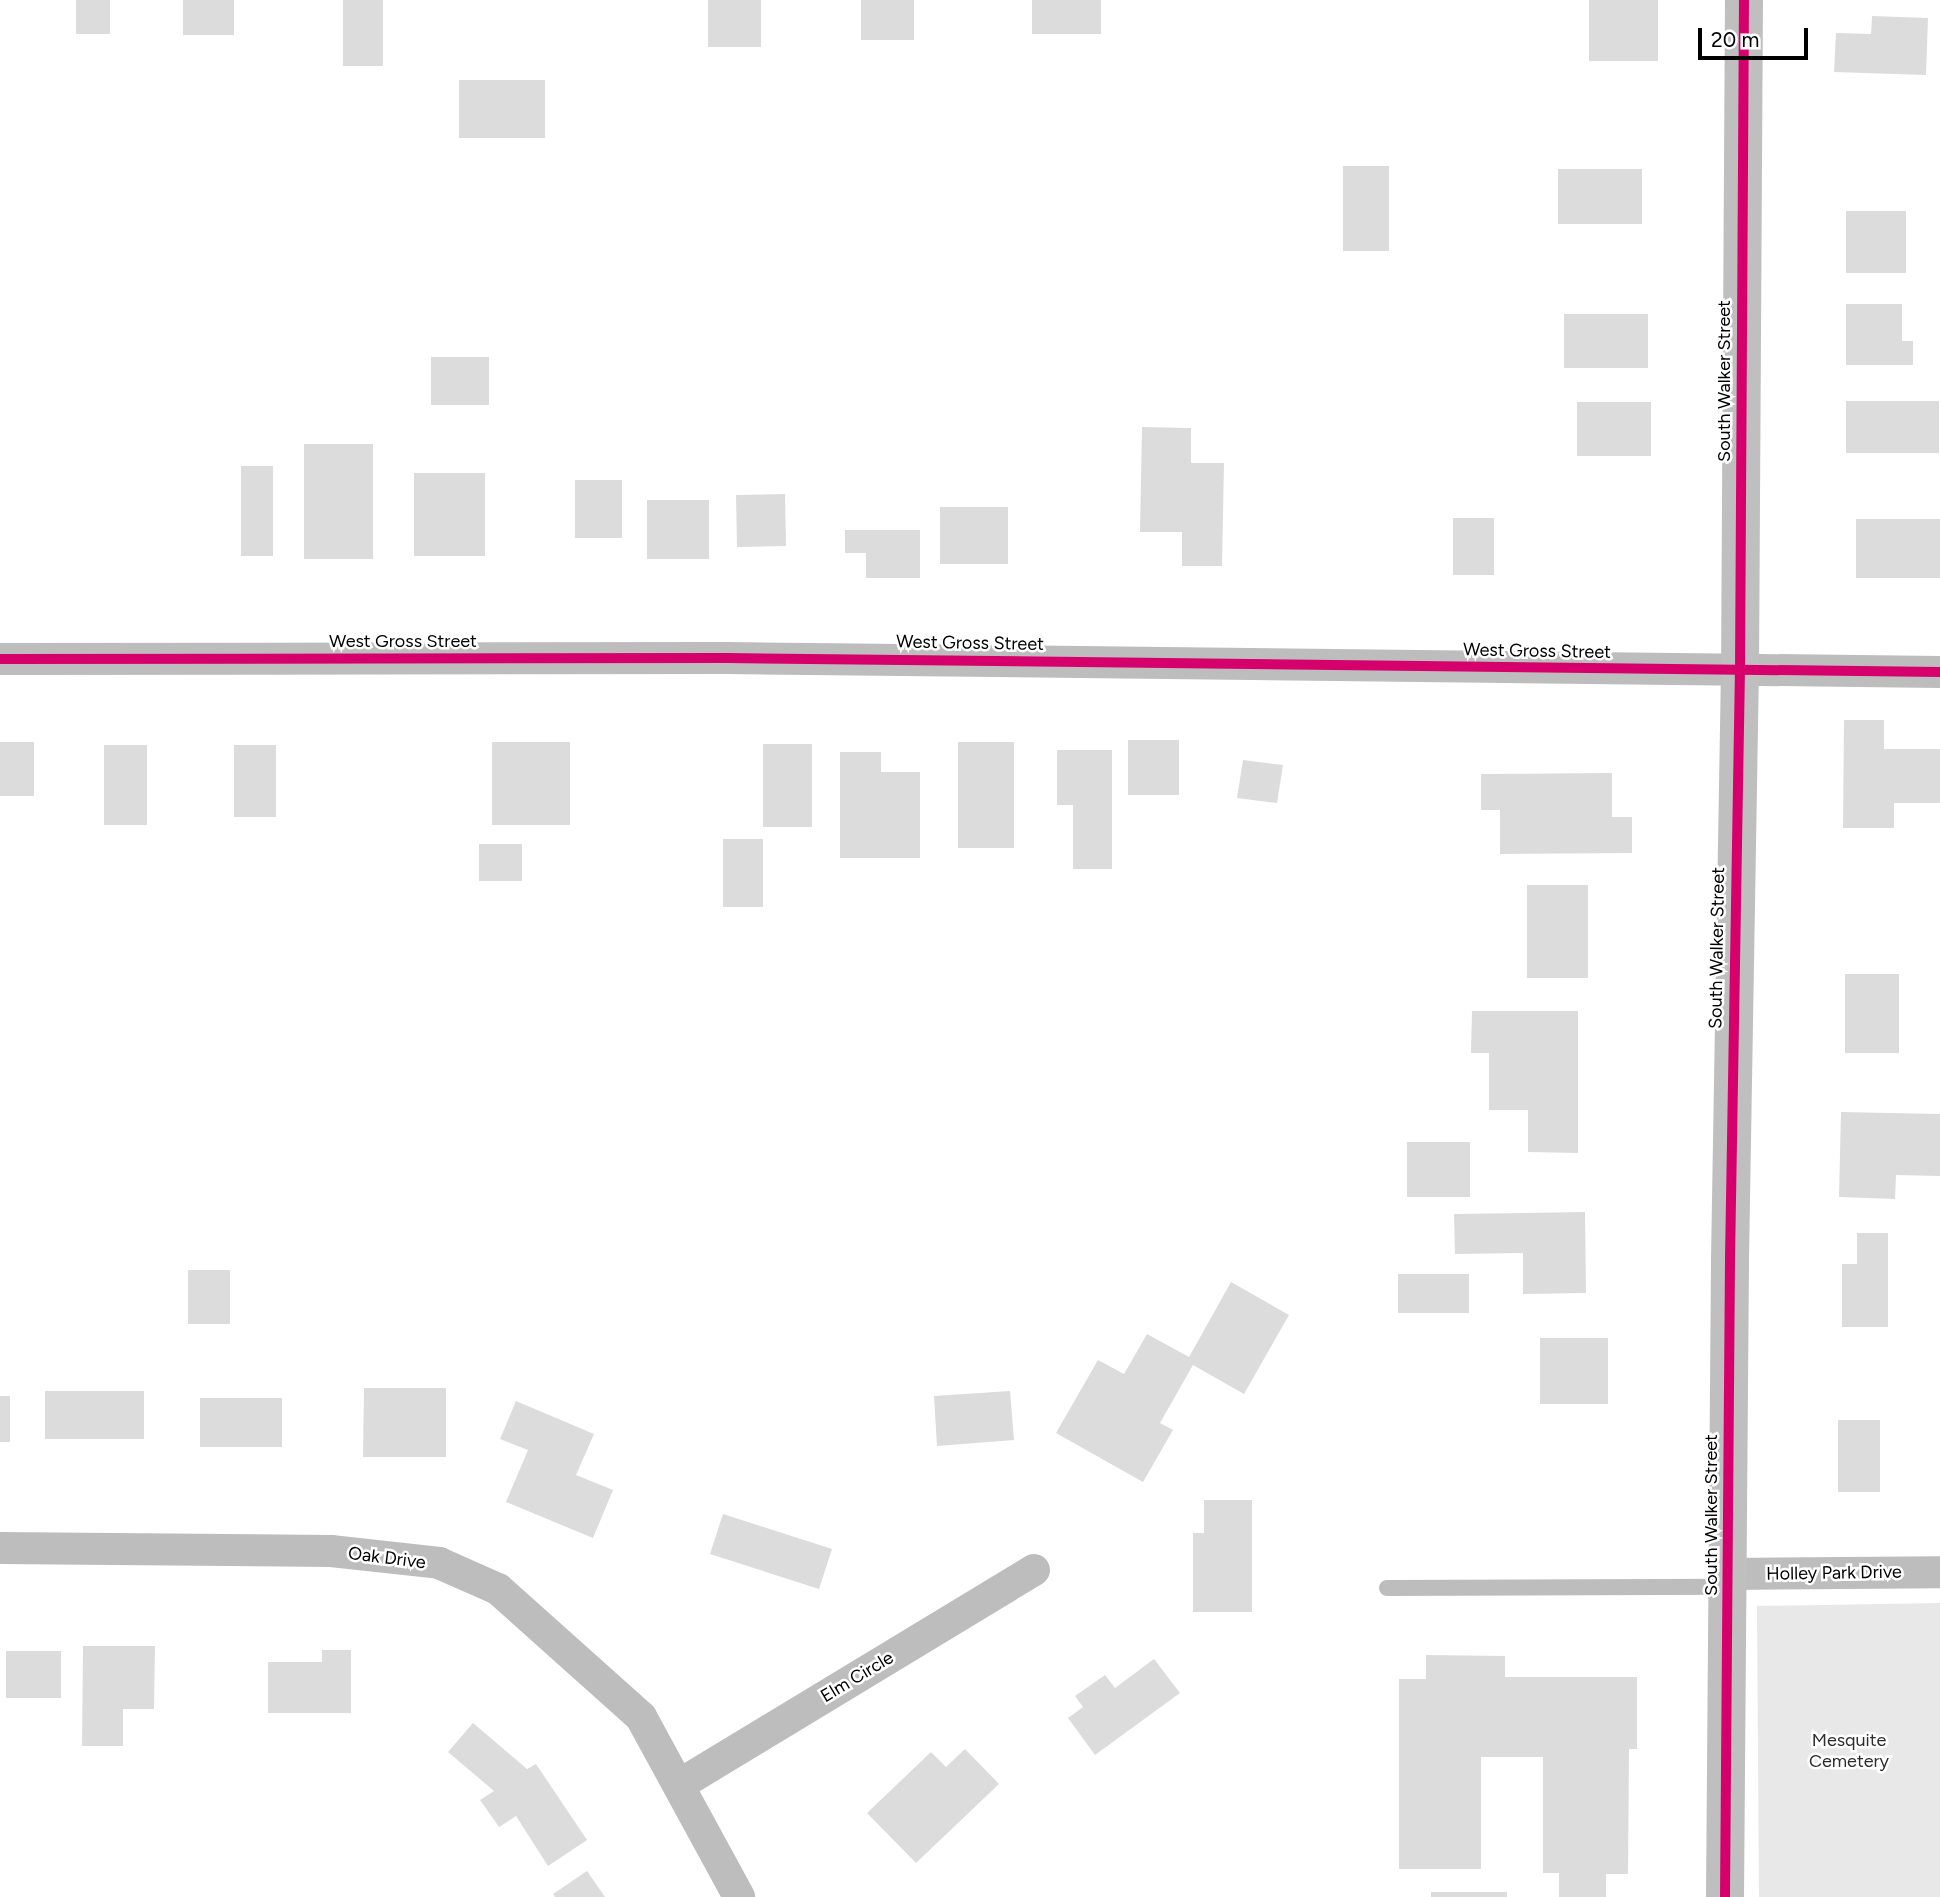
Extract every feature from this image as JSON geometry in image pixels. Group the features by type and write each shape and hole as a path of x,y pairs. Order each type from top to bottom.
{"street":[{"name":"South Walker Street","path":"1725,1897 1730,1259 1740,671 1744,0"},
{"name":"West Gross Street","path":"0,659 727,658 1940,672"},
{"name":"Oak Drive","path":"0,1548 331,1551 439,1563 499,1589 641,1717 739,1897"},
{"name":"Elm Circle","path":"678,1785 1034,1570"},
{"name":"Holley Park Drive","path":"1729,1581 1940,1572"}],"lane":[{"path":"1387,1588 1729,1581"}],"green space":[{"name":"Mesquite Cemetery","path":"1940,1603 1940,1897 1759,1897 1757,1606"}],"building":[{"path":"76,0 110,0 110,34 76,34"},
{"path":"183,0 234,0 234,35 183,35"},
{"path":"343,0 383,0 383,66 343,66"},
{"path":"708,0 761,0 761,47 708,47"},
{"path":"861,0 914,0 914,40 861,40"},
{"path":"1032,0 1101,0 1101,34 1032,34"},
{"path":"1589,0 1658,0 1658,61 1589,61"},
{"path":"1872,16 1928,18 1926,75 1834,72 1836,33 1871,34"},
{"path":"459,80 545,80 545,138 459,138"},
{"path":"1343,166 1389,166 1389,251 1343,251"},
{"path":"1558,169 1642,169 1642,224 1558,224"},
{"path":"1846,211 1906,211 1906,273 1846,273"},
{"path":"1846,304 1902,304 1902,341 1913,341 1913,365 1846,365"},
{"path":"1564,314 1648,314 1648,368 1564,368"},
{"path":"431,357 489,357 489,405 431,405"},
{"path":"1846,401 1939,401 1939,453 1846,453"},
{"path":"1577,402 1651,402 1651,456 1577,456"},
{"path":"1142,427 1191,428 1191,463 1224,463 1222,566 1182,566 1182,532 1140,532"},
{"path":"304,444 373,444 373,559 304,559"},
{"path":"241,466 273,466 273,556 241,556"},
{"path":"414,473 485,473 485,556 414,556"},
{"path":"575,480 622,480 622,538 575,538"},
{"path":"785,494 786,546 737,547 736,495"},
{"path":"647,500 709,500 709,559 647,559"},
{"path":"940,507 1008,507 1008,564 940,564"},
{"path":"1453,518 1494,518 1494,575 1453,575"},
{"path":"1856,519 1940,519 1940,578 1856,578"},
{"path":"845,530 920,530 920,578 866,578 866,553 845,553"},
{"path":"1844,720 1884,720 1884,749 1940,749 1940,803 1894,803 1894,828 1843,828"},
{"path":"1128,740 1179,740 1179,795 1128,795"},
{"path":"0,742 34,742 34,796 0,796"},
{"path":"492,742 570,742 570,825 492,825"},
{"path":"958,742 1014,742 1014,848 958,848"},
{"path":"763,744 812,744 812,827 763,827"},
{"path":"104,745 147,745 147,825 104,825"},
{"path":"234,745 276,745 276,817 234,817"},
{"path":"1057,750 1112,750 1112,869 1073,869 1073,805 1057,805"},
{"path":"840,752 881,752 881,772 920,772 920,858 840,858"},
{"path":"1243,760 1283,765 1277,803 1237,798"},
{"path":"1612,773 1612,817 1632,817 1632,853 1500,854 1500,810 1481,810 1481,774"},
{"path":"723,839 763,839 763,907 723,907"},
{"path":"479,844 522,844 522,881 479,881"},
{"path":"1527,885 1588,885 1588,978 1527,978"},
{"path":"1845,974 1899,974 1899,1053 1845,1053"},
{"path":"1472,1011 1578,1011 1578,1153 1528,1152 1528,1110 1489,1110 1489,1053 1471,1053"},
{"path":"1841,1112 1940,1114 1940,1176 1896,1175 1895,1199 1839,1197"},
{"path":"1407,1142 1470,1142 1470,1197 1407,1197"},
{"path":"1585,1212 1586,1293 1523,1294 1523,1253 1455,1254 1454,1214"},
{"path":"1857,1233 1888,1233 1888,1327 1842,1327 1842,1264 1857,1264"},
{"path":"188,1270 230,1270 230,1324 188,1324"},
{"path":"1398,1274 1469,1274 1469,1313 1398,1313"},
{"path":"1231,1282 1289,1315 1244,1394 1193,1365 1160,1423 1173,1430 1143,1482 1056,1433 1098,1360 1124,1374 1147,1334 1189,1357"},
{"path":"1540,1338 1608,1338 1608,1404 1540,1404"},
{"path":"364,1388 446,1388 446,1457 363,1457"},
{"path":"45,1391 144,1391 144,1439 45,1439"},
{"path":"1010,1391 1014,1440 937,1446 934,1396"},
{"path":"0,1396 10,1396 10,1442 0,1442"},
{"path":"200,1398 282,1398 282,1447 200,1447"},
{"path":"516,1401 594,1434 576,1475 613,1490 593,1538 506,1502 528,1450 500,1439"},
{"path":"1838,1420 1880,1420 1880,1492 1838,1492"},
{"path":"1204,1500 1252,1500 1252,1612 1193,1612 1193,1533 1204,1533"},
{"path":"723,1514 832,1549 819,1589 710,1554"},
{"path":"83,1646 155,1646 154,1709 123,1709 123,1746 82,1746"},
{"path":"322,1650 351,1650 351,1713 268,1713 268,1662 322,1662"},
{"path":"6,1651 61,1651 61,1698 6,1698"},
{"path":"1426,1655 1505,1656 1505,1677 1637,1677 1637,1749 1629,1749 1628,1874 1606,1874 1606,1897 1559,1897 1559,1873 1543,1873 1543,1757 1481,1757 1481,1869 1399,1869 1399,1679 1426,1679"},
{"path":"1154,1659 1180,1693 1095,1755 1068,1718 1083,1707 1075,1696 1105,1675 1115,1688"},
{"path":"473,1723 527,1769 536,1764 587,1840 548,1866 516,1816 499,1827 480,1800 494,1791 448,1752"},
{"path":"965,1749 999,1784 916,1863 867,1813 931,1752 946,1767"},
{"path":"587,1871 605,1897 555,1897 553,1894"},
{"path":"1431,1892 1507,1892 1507,1897 1431,1897"}],"cycle path":[{"path":"1725,1897 1730,1259 1740,671 1744,0"},
{"path":"0,659 727,658 1940,672"}]}
